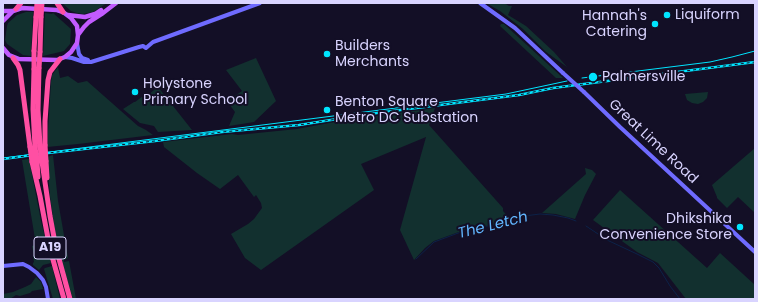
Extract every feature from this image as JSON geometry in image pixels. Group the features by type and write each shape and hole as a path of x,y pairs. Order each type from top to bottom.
{"highway":[{"path":"14,10 21,3"},
{"name":"A19","path":"37,3 39,17"},
{"name":"A19","path":"42,3 39,17 37,68 33,103 38,146 40,196 50,249 64,299"},
{"path":"57,3 65,13"},
{"path":"11,56 20,70 38,146 39,162"},
{"path":"38,146 45,120 50,72 62,58"},
{"name":"A19","path":"39,162 56,248 70,299"}],"main road":[{"path":"3,11 27,8 51,9 80,17 90,16 101,11 111,3"},
{"path":"78,35 89,22 116,3"},
{"path":"3,54 24,60 52,61 62,58 72,58 89,62 139,46 146,48 153,42 260,3"},
{"name":"Great Lime Road","path":"480,3 515,28 755,252"},
{"path":"3,21 14,10"},
{"path":"65,13 76,24 79,54 82,58 96,60"},
{"path":"62,58 71,52 77,43"},
{"path":"3,48 11,56"},
{"path":"3,266 23,264 29,267 43,280 48,299"}],"green space":[{"path":"62,3 107,3 93,12 83,14 71,11"},
{"path":"486,3 504,3 512,6 508,15 526,26 554,52 567,67 546,52 523,29 500,11"},
{"path":"26,12 33,12 31,56 23,55 7,44 5,40 8,23 17,15"},
{"path":"45,13 53,13 71,29 70,44 64,51 43,56"},
{"path":"501,24 504,24 563,78 556,78 500,26"},
{"path":"256,58 276,101 254,122 229,126 235,112 229,104 229,100 242,91 226,70"},
{"path":"58,67 60,78 68,76 78,83 87,81 138,126 153,135 47,147 51,82 52,75"},
{"path":"158,87 192,130 158,132 154,126 140,123 123,109"},
{"path":"708,92 707,98 698,104 687,100 685,94"},
{"path":"435,108 429,125 503,208 503,211 510,219 496,225 470,228 434,241 414,260 400,230 426,137 361,164 374,190 261,270 245,258 231,234 254,219 262,208 256,195 254,197 238,175 220,189 164,147 163,142 232,134 238,135 297,129 340,121"},
{"path":"755,148 755,213 738,197 727,208 717,198 712,185"},
{"path":"53,155 58,201 68,258 64,260 64,262 69,261 76,299 73,299 61,260 54,225 47,161 47,157"},
{"path":"29,159 51,263 43,265 39,270 33,265 34,255 32,246 36,245 22,160"},
{"path":"585,168 592,170 596,174 575,219 556,214 542,213 586,174"},
{"path":"620,190 707,268 720,253 755,285 755,299 686,299 658,263 637,252 593,220"},
{"path":"52,266 60,299 53,299 44,269"},
{"path":"36,277 41,282 43,289 32,291 20,296 16,295 10,299 3,299 3,294 13,292 31,284"}],"waterway":[{"name":"The Letch","path":"416,259 434,242 461,232 487,226 496,226 524,216 540,214 553,215 576,221"},
{"name":"The Letch","path":"586,226 607,240 653,262 659,268 680,299"}],"tram line":[{"path":"582,78 710,62 755,51"},
{"path":"3,158 506,94 567,81"}],"railway":[{"path":"3,159 222,132 299,125 369,114 519,95 553,88 755,62"}],"place":[{"name":"Liquiform","path":"667,15"},
{"name":"Hannah's Catering","path":"655,24"},
{"name":"Builders Merchants","path":"327,54"},
{"name":"Palmersville","path":"593,77"},
{"name":"Holystone Primary School","path":"135,92"},
{"name":"Benton Square Metro DC Substation","path":"327,110"},
{"name":"Dhikshika Convenience Store","path":"740,227"}]}
